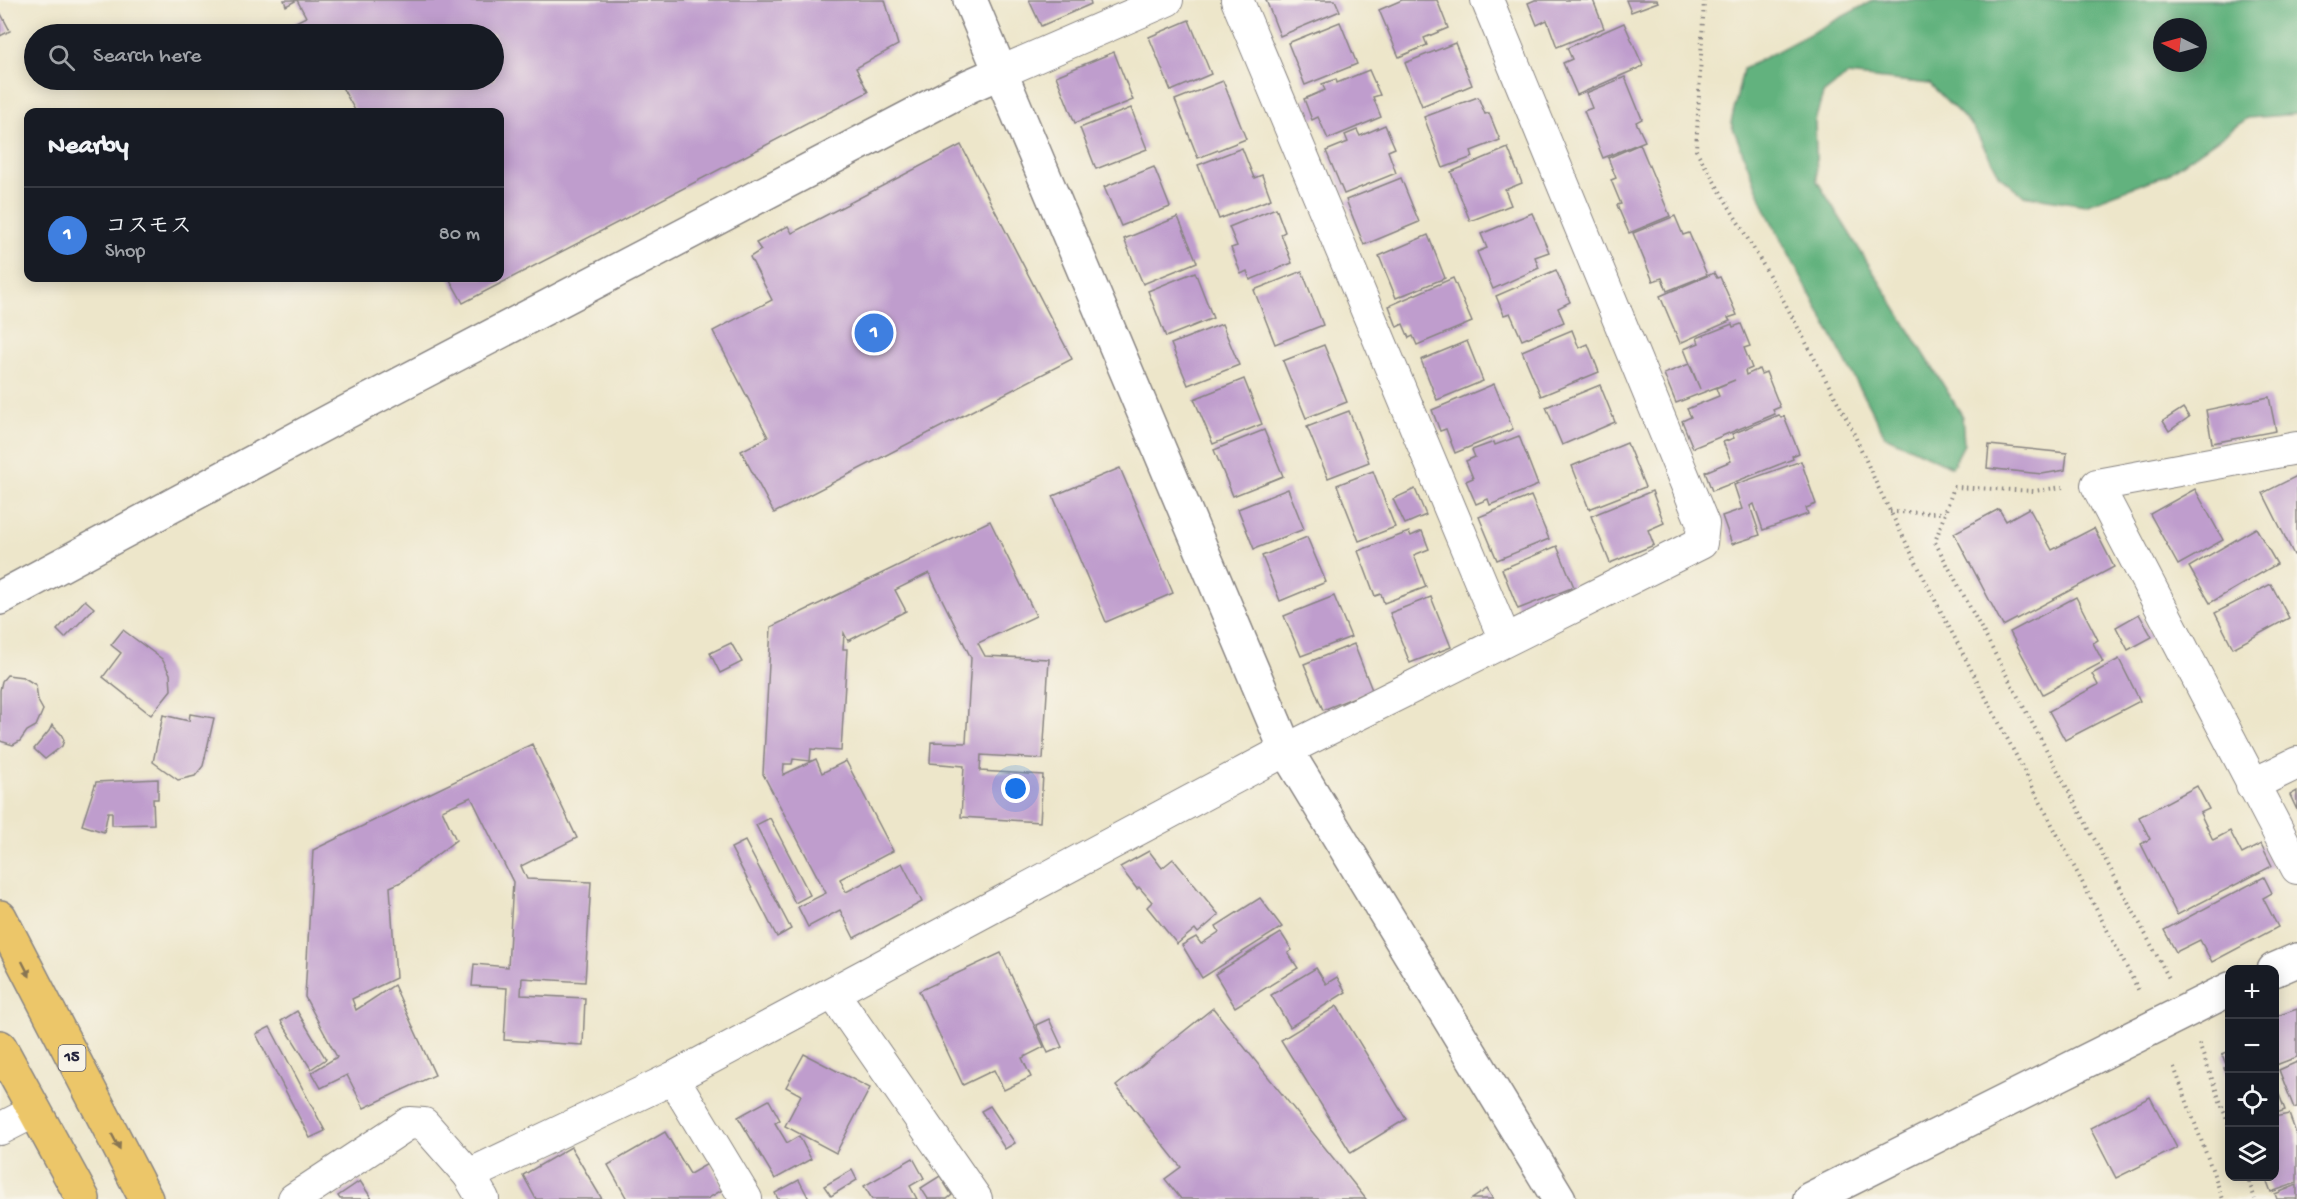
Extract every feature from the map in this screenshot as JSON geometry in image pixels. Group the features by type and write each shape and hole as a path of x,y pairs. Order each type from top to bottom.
{"main road":[{"name":"15","path":"0,917 146,1199"},
{"path":"0,1047 83,1199"}],"street":[{"path":"970,0 1286,750 1559,1199"},
{"path":"0,598 339,416 969,86 1167,0"},
{"path":"1237,0 1505,640"},
{"path":"294,1199 409,1123 424,1124 476,1187 673,1078 1286,750 1701,543 1703,524 1487,0"},
{"path":"2297,448 2097,485 2297,868"},
{"path":"2252,785 2297,763"},
{"path":"2279,968 2297,960"},
{"path":"1810,1199 2225,991"},
{"path":"833,993 976,1199"},
{"path":"673,1078 746,1199"},
{"path":"0,1129 35,1111"}],"path":[{"path":"1704,0 1696,150 1785,304 1850,425 1890,512 2140,993"},
{"path":"2097,485 2034,490 1954,487 1935,542 2187,1010 2229,1127"},
{"path":"1890,512 1945,513"},
{"path":"2174,1067 2223,1199"},
{"path":"2249,1181 2255,1199"}],"green space":[{"path":"1874,0 2297,0 2297,114 2248,118 2166,175 2085,205 2023,195 2000,176 1973,127 1930,84 1847,75 1823,94 1815,121 1817,181 1962,415 1964,444 1952,467 1885,436 1766,211 1731,123 1743,69"}],"building":[{"path":"284,0 297,0 286,6"},
{"path":"297,0 885,0 898,45 856,68 868,92 504,282 504,108 354,108 344,90 504,90 504,24 292,24 306,17"},
{"path":"1029,0 1090,0 1091,4 1041,26"},
{"path":"1266,0 1335,0 1340,11 1280,36"},
{"path":"1402,0 1437,0 1448,28 1424,38 1427,45 1399,57 1379,10"},
{"path":"1535,0 1593,0 1604,28 1557,47 1547,20 1537,25 1528,3"},
{"path":"1626,0 1657,0 1658,2 1631,12"},
{"path":"0,12 10,31 0,36"},
{"path":"1189,20 1211,74 1171,91 1149,37"},
{"path":"1340,22 1357,64 1305,85 1288,43"},
{"path":"1624,23 1643,66 1577,95 1563,63 1572,59 1567,48"},
{"path":"1455,43 1472,85 1422,106 1405,63"},
{"path":"1114,52 1133,100 1075,123 1056,76"},
{"path":"1369,70 1380,95 1373,97 1381,117 1328,139 1318,117 1312,120 1304,99 1325,90 1322,84 1336,79 1337,83"},
{"path":"1625,77 1642,119 1636,122 1645,141 1603,158 1584,111 1592,108 1586,93"},
{"path":"1223,81 1246,139 1198,158 1175,100"},
{"path":"1478,97 1485,114 1489,113 1500,140 1471,151 1473,157 1443,168 1424,117"},
{"path":"1131,108 1147,149 1096,169 1080,128"},
{"path":"1385,125 1395,148 1388,151 1396,173 1344,194 1326,151 1348,142 1345,135 1357,130 1360,136"},
{"path":"1640,144 1670,216 1629,233 1617,205 1621,204 1611,180 1616,178 1608,158"},
{"path":"961,145 1072,359 774,513 741,451 768,437 713,331 772,300 750,257 761,250 756,243 788,226 792,233"},
{"path":"1242,148 1254,178 1262,175 1271,199 1219,219 1198,165"},
{"path":"1508,148 1522,183 1505,190 1511,205 1470,221 1451,172"},
{"path":"1154,167 1170,207 1121,226 1104,187"},
{"path":"1401,178 1419,222 1364,245 1346,200"},
{"path":"1276,208 1285,232 1281,234 1292,263 1250,280 1247,271 1241,274 1231,248 1237,246 1229,227"},
{"path":"1532,213 1549,252 1535,257 1539,268 1493,289 1477,252 1487,248 1481,234"},
{"path":"1675,216 1683,235 1689,233 1707,275 1667,291 1662,278 1653,281 1633,233"},
{"path":"1178,217 1197,262 1143,284 1124,239"},
{"path":"1428,235 1445,278 1396,298 1379,256"},
{"path":"1556,270 1570,302 1558,308 1564,322 1522,340 1510,313 1504,315 1496,296"},
{"path":"1302,271 1323,325 1275,344 1254,290"},
{"path":"1195,272 1213,318 1166,337 1148,291"},
{"path":"1714,273 1717,278 1720,277 1737,315 1728,318 1730,321 1680,343 1660,296"},
{"path":"1453,278 1472,322 1417,345 1413,336 1409,338 1403,324 1397,327 1389,306"},
{"path":"451,282 503,282 463,303"},
{"path":"1222,324 1239,365 1188,385 1171,344"},
{"path":"1732,324 1733,327 1741,324 1750,346 1744,348 1752,368 1745,371 1746,375 1759,369 1761,374 1766,372 1780,407 1773,410 1775,414 1693,448 1682,421 1691,417 1687,409 1719,396 1716,388 1735,380 1676,403 1664,374 1689,364 1700,389 1684,349 1699,343 1697,338"},
{"path":"1572,330 1579,348 1588,344 1599,372 1541,396 1522,351"},
{"path":"1467,341 1483,381 1437,400 1421,360"},
{"path":"1324,345 1347,402 1306,418 1283,361"},
{"path":"1244,379 1262,424 1213,444 1194,399"},
{"path":"1494,384 1513,429 1455,453 1446,429 1440,431 1432,410"},
{"path":"1600,385 1615,422 1562,445 1546,407"},
{"path":"2269,397 2276,431 2212,443 2206,410"},
{"path":"2183,408 2189,417 2169,431 2163,421"},
{"path":"1349,411 1369,462 1328,478 1307,427"},
{"path":"1779,415 1781,418 1784,416 1799,453 1792,456 1793,459 1712,491 1705,472 1731,461 1723,442 1734,438 1732,434"},
{"path":"1264,430 1283,476 1233,496 1214,450"},
{"path":"1519,436 1538,485 1490,505 1488,499 1476,504 1466,481 1473,478 1466,461 1475,457 1472,450"},
{"path":"1627,443 1645,487 1589,509 1572,466"},
{"path":"1989,445 2067,453 2065,470 2042,474 1987,468"},
{"path":"1801,461 1816,504 1806,508 1808,514 1763,530 1754,504 1750,506 1760,535 1732,544 1722,516 1742,509 1734,485"},
{"path":"1120,468 1173,593 1106,622 1053,496"},
{"path":"1373,471 1395,527 1359,541 1337,485"},
{"path":"2297,476 2297,553 2294,555 2263,493"},
{"path":"1288,489 1304,529 1254,549 1238,509"},
{"path":"1415,489 1426,515 1405,524 1393,499"},
{"path":"2195,489 2223,540 2178,565 2150,514"},
{"path":"1652,491 1664,523 1648,530 1654,545 1610,563 1591,516"},
{"path":"1531,496 1549,539 1497,560 1479,517"},
{"path":"2029,508 2052,550 2094,528 2114,567 2003,626 1954,533 1999,509 2006,521"},
{"path":"990,521 1036,616 978,643 985,656 1049,659 1043,759 981,755 980,771 1043,775 1040,822 961,817 964,766 930,763 931,742 966,743 971,658 929,573 895,590 906,611 848,641 844,633 843,649 847,649 841,751 811,749 810,761 793,759 792,764 784,764 783,775 816,759 822,773 846,761 893,851 840,879 846,892 902,863 922,902 854,938 840,910 808,927 798,907 826,893 763,774 771,627"},
{"path":"2256,528 2277,564 2210,603 2189,567"},
{"path":"1422,531 1429,549 1414,555 1426,587 1384,603 1381,594 1375,596 1358,551 1409,532 1411,536"},
{"path":"1307,537 1326,582 1280,601 1262,556"},
{"path":"1557,546 1574,587 1518,609 1502,569"},
{"path":"2271,584 2289,618 2233,648 2215,613"},
{"path":"1334,596 1351,637 1301,656 1284,616"},
{"path":"1431,597 1451,647 1410,663 1390,613"},
{"path":"2076,597 2098,640 2093,643 2103,662 2043,694 2010,632"},
{"path":"85,600 94,608 65,638 57,630"},
{"path":"2139,614 2152,637 2128,650 2116,627"},
{"path":"123,630 162,659 170,674 171,690 151,715 103,677 121,653 111,645"},
{"path":"731,643 742,662 720,673 710,653"},
{"path":"1354,644 1372,690 1323,710 1304,664"},
{"path":"2119,659 2140,701 2065,740 2049,711 2098,685 2092,674"},
{"path":"7,675 23,677 36,685 38,701 43,710 36,726 27,731 20,741 13,745 0,741 0,690 2,681"},
{"path":"190,714 214,718 203,766 195,776 178,780 153,762 163,715 189,721"},
{"path":"52,725 64,740 62,746 45,759 34,749"},
{"path":"532,744 577,838 521,866 527,879 591,882 585,982 522,978 521,995 585,998 583,1045 504,1040 507,988 472,986 474,964 508,967 513,882 471,797 442,810 456,840 403,881 390,887 396,978 352,999 356,1010 394,985 435,1075 364,1108 347,1075 321,1088 312,1072 337,1057 305,997 313,850"},
{"path":"158,779 158,799 153,799 154,824 112,825 112,812 108,812 104,832 82,825 96,782"},
{"path":"2197,786 2209,809 2200,813 2213,840 2230,831 2242,854 2261,844 2272,866 2177,915 2141,844 2150,839 2139,817"},
{"path":"2297,791 2297,810 2290,795"},
{"path":"770,818 810,895 795,903 756,825"},
{"path":"745,841 791,929 777,937 731,848"},
{"path":"1149,851 1162,868 1173,859 1219,915 1198,933 1195,929 1177,944 1147,907 1152,902 1139,887 1137,889 1120,867"},
{"path":"2264,877 2272,893 2263,898 2278,927 2212,962 2200,940 2176,952 2164,930"},
{"path":"1260,898 1282,927 1202,978 1182,945 1196,937 1201,944 1219,932 1216,926"},
{"path":"1281,933 1292,950 1288,953 1298,968 1235,1007 1215,974"},
{"path":"1001,953 1044,1047 1022,1058 1031,1077 1004,1090 994,1070 963,1085 919,991"},
{"path":"1316,968 1326,984 1337,977 1346,992 1290,1027 1271,995"},
{"path":"1337,1006 1406,1119 1351,1153 1281,1040"},
{"path":"1213,1008 1366,1199 1181,1199 1165,1179 1181,1167 1116,1086"},
{"path":"2297,1009 2297,1057 2279,1064 2279,1019 2279,1015"},
{"path":"297,1011 326,1059 311,1069 281,1021"},
{"path":"1049,1019 1062,1047 1048,1053 1036,1025"},
{"path":"270,1027 325,1131 310,1138 256,1034"},
{"path":"804,1054 870,1088 836,1153 785,1126 801,1095 786,1087"},
{"path":"2297,1062 2297,1107 2294,1108 2279,1070"},
{"path":"2279,1094 2285,1110 2279,1112"},
{"path":"2150,1097 2177,1148 2116,1178 2090,1128"},
{"path":"769,1100 780,1120 775,1123 787,1143 799,1136 811,1159 775,1179 738,1117"},
{"path":"990,1106 1015,1143 1005,1149 981,1111"},
{"path":"2289,1114 2297,1136 2297,1183 2271,1192 2267,1181 2279,1181 2279,1116"},
{"path":"665,1132 690,1174 709,1163 724,1189 707,1199 627,1199 608,1165"},
{"path":"571,1147 602,1199 536,1199 523,1175"},
{"path":"913,1158 924,1178 910,1186 917,1199 872,1199 864,1186"},
{"path":"852,1170 857,1180 831,1196 824,1186"},
{"path":"940,1176 952,1195 947,1199 928,1199 921,1188"},
{"path":"799,1180 809,1199 778,1199 775,1193"},
{"path":"360,1181 372,1199 340,1199 338,1196"},
{"path":"2297,1185 2297,1199 2277,1199 2275,1194"},
{"path":"1487,1189 1493,1199 1472,1199"}],"place":[{"name":"コスモス","path":"874,333"}]}
